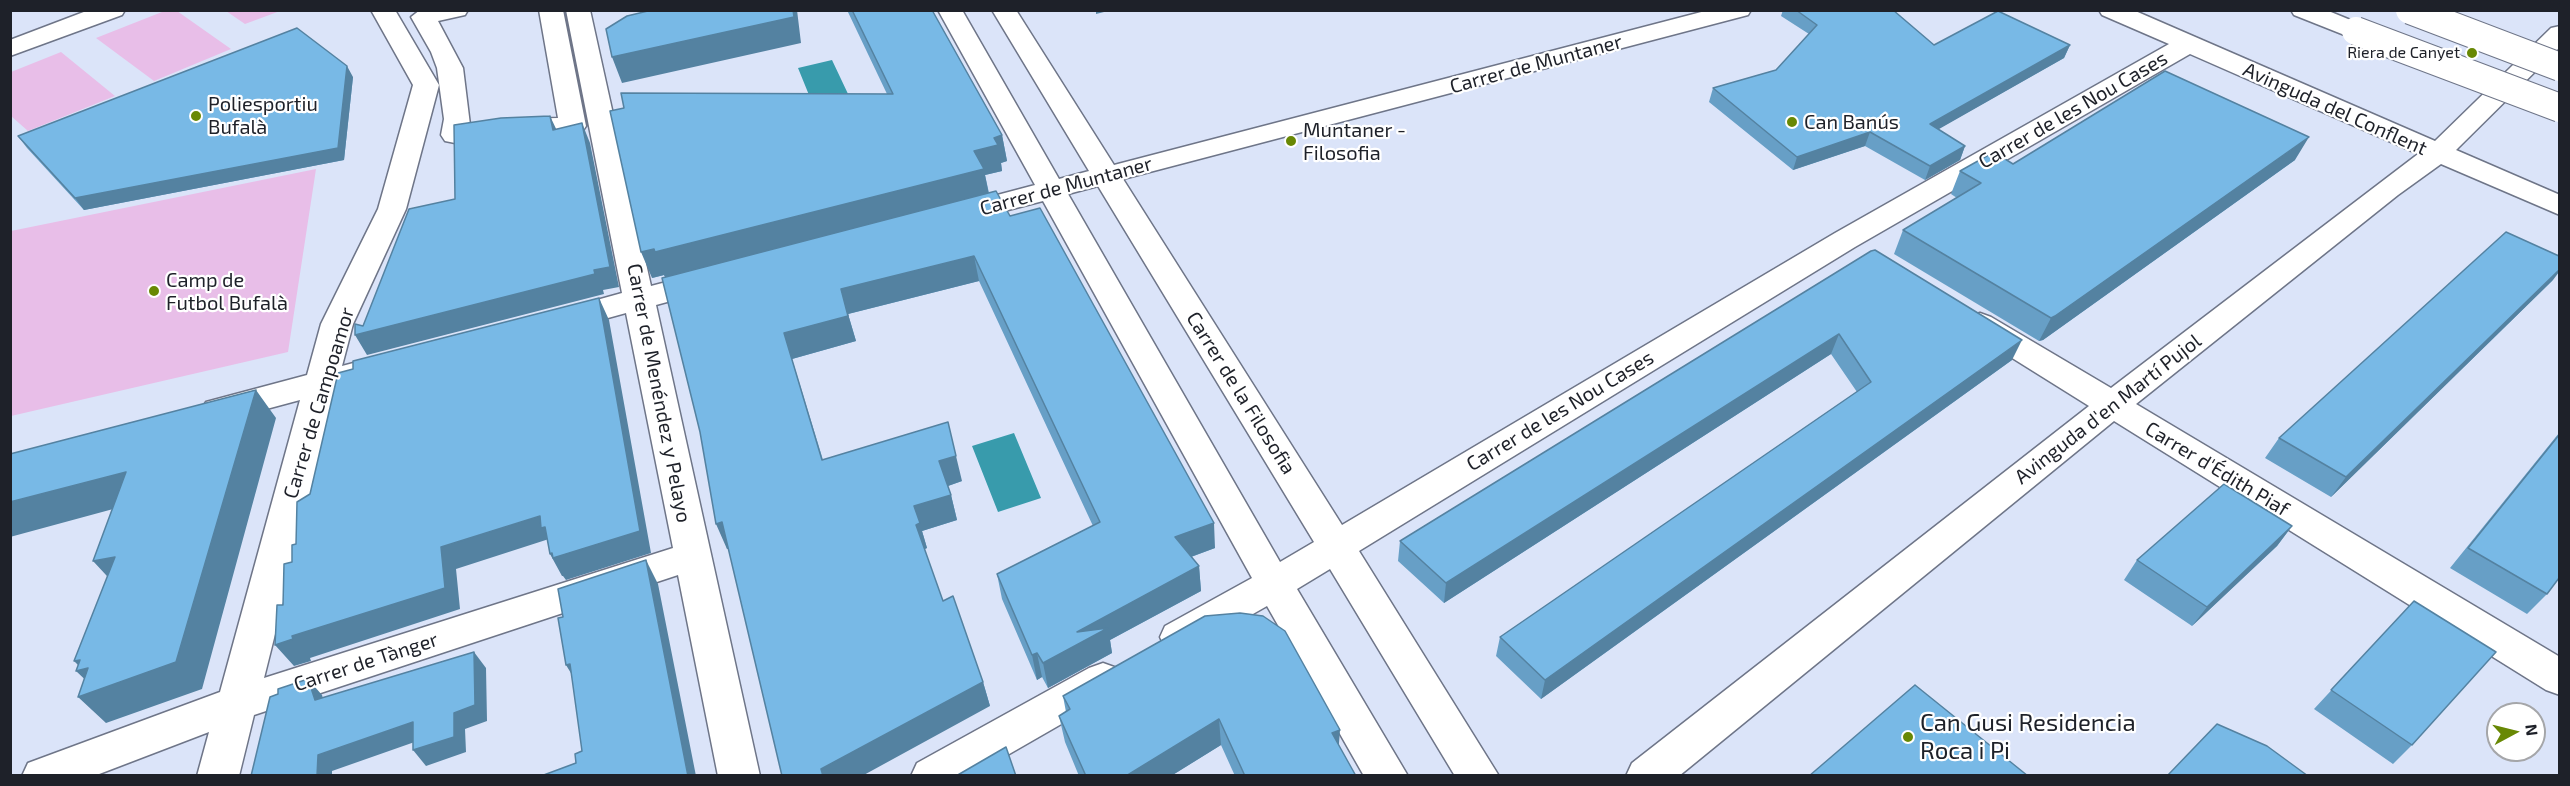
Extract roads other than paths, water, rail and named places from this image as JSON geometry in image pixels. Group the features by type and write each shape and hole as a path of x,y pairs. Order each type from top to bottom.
{"main road":[{"path":"10,49 112,10"},
{"name":"Carrer de Campoamor","path":"218,776 320,383 338,324 392,209 426,85 383,10"},
{"path":"456,10 423,17 444,52 450,69 457,119 454,135 510,127 573,126 551,10"},
{"path":"950,10 1274,584 1387,776"},
{"name":"Carrer de la Filosofia","path":"1004,10 1478,776"},
{"name":"Carrer de Muntaner","path":"926,223 1739,10"},
{"name":"Avinguda del Conflent","path":"2111,10 2559,206"},
{"path":"2303,10 2559,108"},
{"path":"2410,10 2559,67"},
{"name":"Carrer de Menéndez y Pelayo","path":"589,25 692,556 739,776"},
{"name":"Avinguda d'en Martí Pujol","path":"1647,776 2112,405 2388,189 2437,154 2559,33"},
{"name":"Carrer de les Nou Cases","path":"932,776 1274,584 1845,240 2188,44"},
{"path":"1845,240 1874,258"},
{"path":"538,326 732,275"},
{"name":"Carrer d'Édith Piaf","path":"1954,307 2559,678"},
{"path":"196,415 412,359"},
{"name":"Carrer de Tànger","path":"43,776 236,704 692,556"}],"water":[{"path":"832,60 849,96 809,95 798,68"},
{"path":"1014,433 1041,498 998,512 972,446"}],"place":[{"name":"Riera de Canyet","path":"2472,53"},
{"name":"Poliesportiu Bufalà","path":"196,116"},
{"name":"Can Banús","path":"1792,122"},
{"name":"Muntaner - Filosofia","path":"1291,141"},
{"name":"Camp de Futbol Bufalà","path":"154,291"},
{"name":"Can Gusi Residencia Roca i Pi","path":"1908,737"}]}
